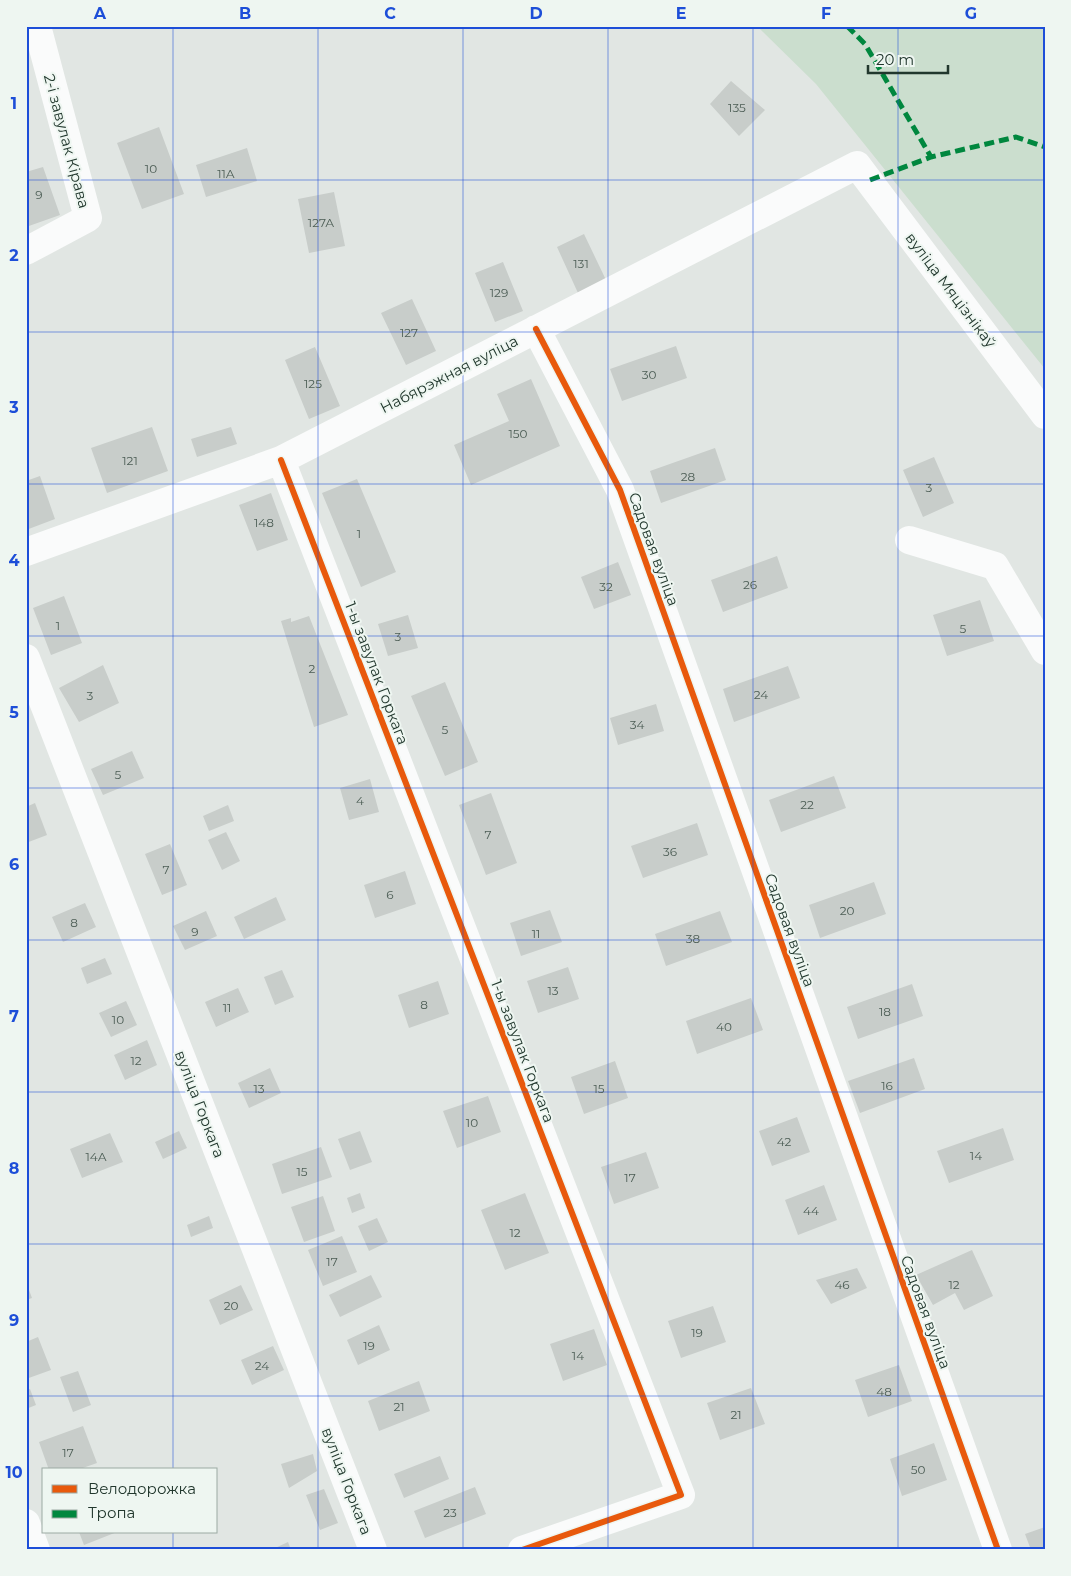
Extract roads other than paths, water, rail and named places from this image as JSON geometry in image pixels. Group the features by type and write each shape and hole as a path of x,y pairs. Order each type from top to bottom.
{"street":[{"name":"2-і завулак Кірава","path":"26,250 88,218 37,26"},
{"name":"Набярэжная вуліца","path":"26,552 281,460 857,165"},
{"name":"вуліца Мяцізнікаў","path":"857,165 1045,415"},
{"name":"Садовая вуліца","path":"536,329 620,490 998,1550"},
{"name":"1-ы завулак Горкага","path":"281,460 681,1495 522,1550"},
{"path":"909,540 995,566 1045,651"},
{"name":"вуліца Горкага","path":"26,658 373,1550"},
{"path":"26,1523 36,1550"}]}
